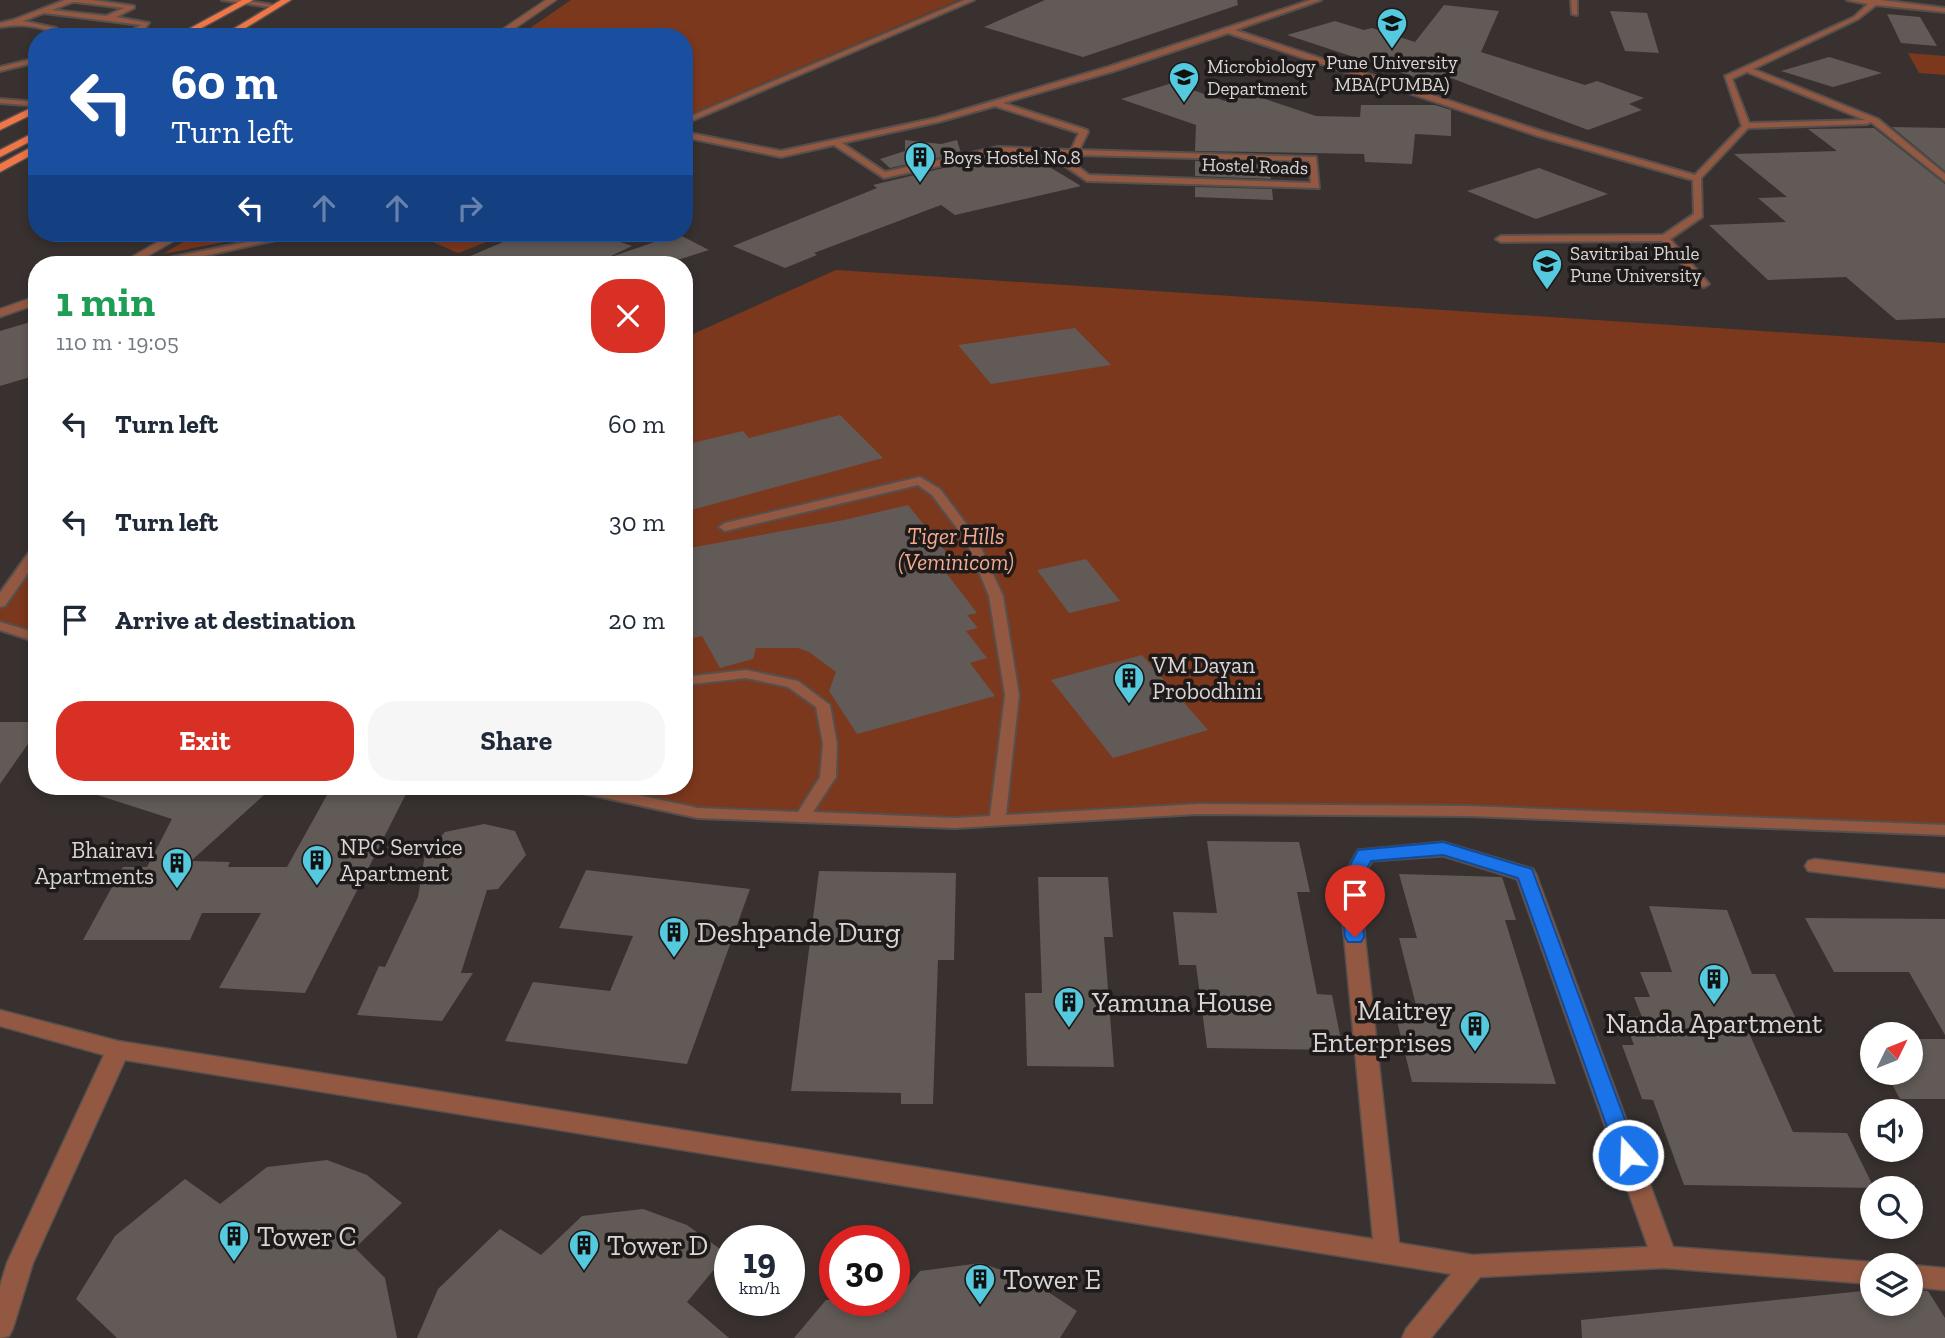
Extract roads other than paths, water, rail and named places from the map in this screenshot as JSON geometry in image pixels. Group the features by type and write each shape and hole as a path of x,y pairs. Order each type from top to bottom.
{"main road":[{"path":"239,28 287,0"},
{"path":"195,28 246,2"},
{"path":"227,28 272,8"},
{"path":"0,127 28,111"},
{"path":"0,154 28,139"},
{"path":"0,169 28,152"}],"street":[{"path":"509,28 552,0"},
{"path":"140,256 165,242"},
{"path":"0,313 28,303"},
{"path":"1387,1252 1349,884 1365,855 1443,849 1526,874 1664,1257"},
{"path":"1815,866 1945,881"},
{"path":"0,1018 118,1051 1473,1266 1664,1257 1860,1272"},
{"path":"0,1328 20,1263 118,1051"},
{"path":"1415,1338 1473,1266"},
{"path":"1923,1277 1945,1279"}],"lane":[{"path":"0,25 73,0 132,7 107,18"},
{"path":"225,0 272,8"},
{"path":"693,118 971,0"},
{"path":"693,136 781,153 938,120 1111,69 1318,0"},
{"path":"1574,0 1575,14"},
{"path":"1850,0 1945,10"},
{"path":"1746,126 1728,78 1856,18 1875,2"},
{"path":"44,11 145,23 141,28"},
{"path":"15,22 44,28"},
{"path":"1227,30 1541,134 1697,178"},
{"path":"0,69 28,62"},
{"path":"1747,69 1875,121 1945,178"},
{"path":"0,101 28,105"},
{"path":"993,103 1084,132 1073,152"},
{"path":"1502,239 1665,238 1699,215 1697,178 1746,126 1875,121"},
{"name":"Hostel Roads","path":"835,142 884,175 998,150 1073,152 1313,159 1316,186 1087,178 1068,164 1073,152"},
{"path":"1665,238 1704,284"},
{"path":"192,256 260,242"},
{"path":"725,527 920,481 936,492 972,540 996,596 1012,695 997,821"},
{"path":"0,603 28,563"},
{"path":"0,626 28,635"},
{"path":"693,680 746,674 793,684 823,705 830,744 828,777 802,817"},
{"path":"616,795 698,813 955,823 1198,809 1469,811 1945,830"}],"place":[{"name":"Pune University MBA(PUMBA)","path":"1392,50"},
{"name":"Microbiology Department","path":"1184,104"},
{"name":"Boys Hostel No.8","path":"920,184"},
{"name":"Savitribai Phule Pune University","path":"1547,291"},
{"name":"VM Dayan Probodhini","path":"1129,705"},
{"name":"NPC Service Apartment","path":"317,887"},
{"name":"Bhairavi Apartments","path":"177,890"},
{"name":"Deshpande Durg","path":"674,959"},
{"name":"Nanda Apartment","path":"1714,1006"},
{"name":"Yamuna House","path":"1069,1029"},
{"name":"Maitrey Enterprises","path":"1475,1053"},
{"name":"Tower C","path":"234,1263"},
{"name":"Tower D","path":"584,1272"},
{"name":"Tower E","path":"980,1306"}],"park label":[{"name":"Tiger Hills (Veminicom)","path":"956,549"}]}
